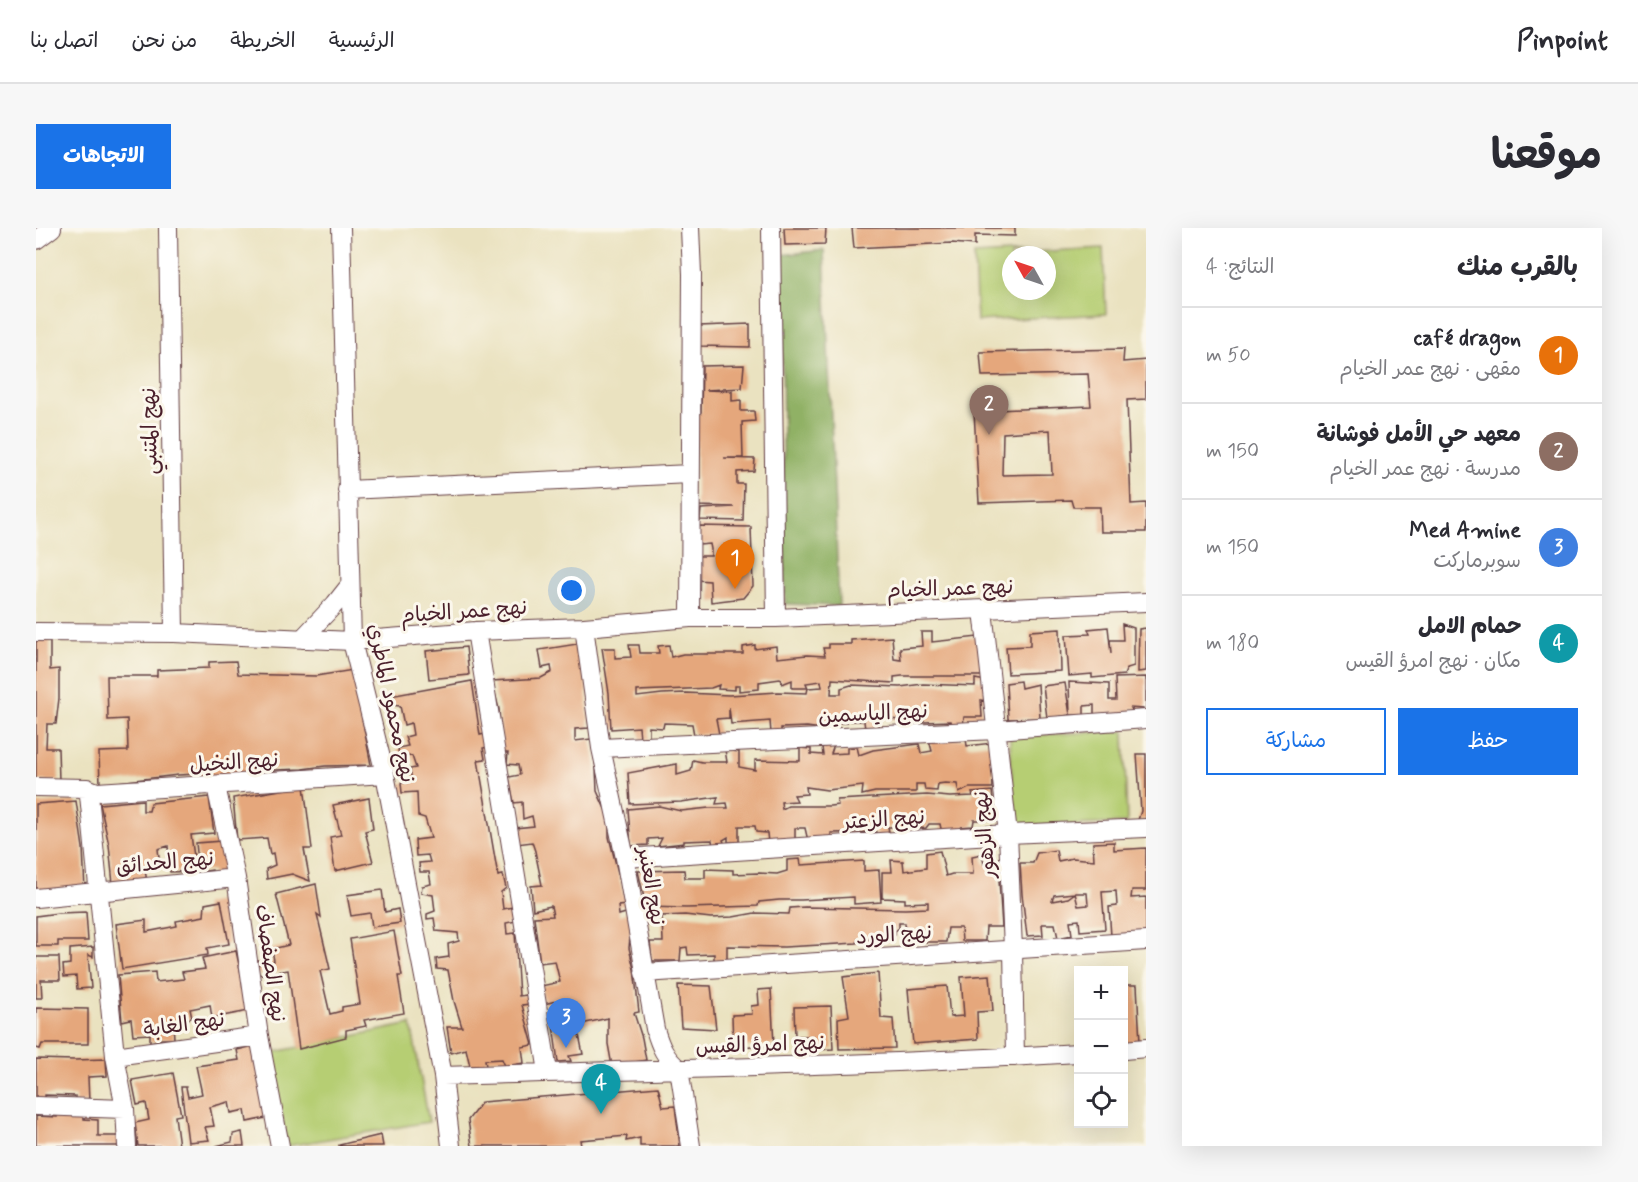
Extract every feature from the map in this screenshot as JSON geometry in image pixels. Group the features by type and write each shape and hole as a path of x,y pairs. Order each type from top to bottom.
{"street":[{"path":"36,240 52,228"},
{"name":"نهج المتنبي","path":"168,228 174,633"},
{"name":"نهج محمود الماطري","path":"341,228 351,641 385,774 443,1076 451,1146"},
{"path":"690,228 692,274 690,618"},
{"path":"771,228 776,618"},
{"path":"347,490 690,474"},
{"path":"302,639 350,585"},
{"name":"نهج عمر الخيام","path":"36,632 174,633 351,641 476,631 584,627 690,618 776,618 1146,602"},
{"name":"نهج الزهور","path":"983,610 1008,834 1015,1057"},
{"name":"نهج العنبر","path":"584,627 601,748 625,858 655,1029 660,1047 669,1061 679,1070"},
{"path":"476,631 548,1072"},
{"name":"نهج الياسمين","path":"601,748 996,730 1146,719"},
{"name":"نهج النخيل","path":"36,787 87,788 97,792 385,774"},
{"name":"نهج الصفصاف","path":"216,786 237,878 259,1036 280,1146"},
{"path":"87,788 115,1056 125,1109 127,1146"},
{"name":"نهج الزعتر","path":"625,858 1008,834 1146,828"},
{"name":"نهج الحدائق","path":"36,898 237,878"},
{"name":"نهج الورد","path":"644,973 1146,940"},
{"name":"نهج الغابة","path":"115,1056 259,1036"},
{"path":"1128,1050 1146,1048"},
{"name":"نهج امرؤ القيس","path":"443,1076 679,1070 1074,1053"},
{"path":"679,1070 691,1146"},
{"path":"36,1106 125,1109"}],"green space":[{"path":"1103,248 1106,314 977,321 974,255 1002,253 1002,300 1056,300 1056,251"},
{"path":"824,250 839,606 785,604 781,255"},
{"path":"1124,731 1127,823 1014,827 1010,736"},
{"path":"411,1024 429,1122 287,1146 270,1053"}],"building":[{"path":"784,228 826,228 825,244 785,245"},
{"path":"852,228 1015,228 1015,236 975,235 975,245 952,243 854,248"},
{"path":"750,324 750,347 699,346 699,326"},
{"path":"1124,349 1123,362 1146,360 1146,399 1127,400 1131,504 1146,503 1146,532 1101,532 1100,507 1073,507 1071,500 979,503 974,411 1091,406 1088,374 982,376 980,352","holes":["1050,430 1052,474 1002,475 1003,433"]},
{"path":"744,365 742,388 706,390 732,391 732,401 741,400 741,411 754,411 755,421 742,422 743,458 724,458 755,459 754,471 737,472 737,484 744,484 743,521 700,520 701,509 734,507 696,506 696,412 701,412 702,366"},
{"path":"699,526 751,527 753,586 743,598 711,602 710,581 697,580 698,556 711,556 710,544 699,545"},
{"path":"1122,624 1134,628 1134,666 1127,668 1124,675 1092,678 1092,674 1069,676 1066,635 1090,634 1088,629 1108,627 1111,654 1110,640 1123,640"},
{"path":"1146,628 1146,671 1138,672 1139,629"},
{"path":"1060,629 1061,671 1008,674 1006,647 1030,646 1030,631"},
{"path":"921,632 932,632 932,642 978,637 986,676 902,676 894,677 894,683 832,679 831,694 841,694 841,688 851,685 975,686 975,679 986,681 985,701 981,700 982,717 964,717 963,725 951,726 950,721 924,722 878,718 878,729 865,729 864,721 850,721 846,716 846,723 832,723 829,730 807,727 781,728 781,734 771,733 770,721 731,724 729,707 729,718 716,719 719,734 694,735 692,724 664,723 663,728 649,727 649,740 640,739 639,727 611,729 609,693 602,648 615,648 615,658 631,657 629,645 639,645 640,653 659,653 658,646 669,645 671,657 683,654 743,654 743,647 755,645 755,649 776,646 777,658 825,656 823,648 829,648 829,644 851,644 851,640 892,637 894,659 901,660 900,648 922,646","holes":["780,679 782,684 792,680 792,688 808,688 807,693 729,695 685,693 637,697 637,691 711,688 719,685 718,689 735,690 735,686 739,686 739,691 759,689 759,682","821,681 822,687 808,688 806,683"]},
{"path":"50,635 50,670 59,669 59,698 56,724 47,724 46,748 58,748 59,781 36,781 36,637"},
{"path":"583,643 589,728 575,729 575,741 591,739 597,791 609,818 609,837 626,905 618,906 619,915 629,912 631,925 629,948 639,1012 634,1013 646,1060 612,1066 608,1044 608,1018 577,1025 583,1054 569,1056 571,1061 558,1062 551,1010 565,1007 564,999 544,1004 541,986 560,982 555,961 540,963 534,917 553,916 551,906 533,910 531,886 542,885 535,851 532,842 517,844 515,828 534,826 532,816 523,819 522,802 514,803 509,777 520,775 518,765 507,764 508,753 502,753 499,709 492,681 541,678 552,672 551,666 542,668 539,650"},
{"path":"466,647 469,675 429,679 426,651"},
{"path":"236,661 238,674 316,676 353,670 371,765 247,771 245,777 197,779 196,774 178,775 100,784 99,752 128,751 127,719 108,720 107,676 157,676 157,670 209,668 209,662"},
{"path":"1146,677 1146,714 1143,714 1143,709 1131,708 1134,713 1094,715 1094,705 1084,706 1084,715 1070,715 1069,682 1109,684 1109,700 1116,700 1115,678"},
{"path":"472,681 480,735 490,733 492,746 483,748 485,759 478,760 498,876 503,875 506,888 501,892 503,909 513,907 516,921 506,923 507,934 515,933 519,996 527,995 530,1004 522,1005 533,1045 522,1047 524,1063 505,1066 502,1059 485,1060 486,1066 470,1066 466,1049 451,1053 447,1027 462,1027 448,970 437,969 436,959 449,957 448,944 459,941 458,933 436,931 434,918 427,919 427,914 435,911 433,895 421,893 422,886 431,884 429,872 420,872 419,863 430,862 428,855 416,856 415,840 431,838 425,818 418,816 417,792 402,793 401,783 412,782 410,769 416,768 412,756 399,757 398,748 408,746 405,737 413,735 411,723 404,725 400,706 392,705 390,696"},
{"path":"1020,681 1021,688 1038,684 1040,718 1008,719 1006,683"},
{"path":"1065,683 1070,715 1047,718 1043,686"},
{"path":"966,739 967,746 992,743 993,788 969,788 959,793 957,784 938,784 937,791 925,790 924,784 916,784 916,792 875,792 862,795 863,786 827,790 806,787 807,794 794,795 797,801 781,802 782,809 788,806 838,805 837,800 927,795 973,796 972,793 992,791 995,820 974,820 973,826 962,827 965,832 942,833 940,824 929,824 926,828 912,829 912,835 899,836 899,827 888,827 890,836 876,837 876,832 831,833 831,840 808,841 805,828 795,828 795,843 768,843 767,833 756,832 755,826 739,826 739,842 728,842 728,837 723,840 726,847 713,847 712,840 684,841 684,843 658,846 662,838 648,839 648,845 631,846 628,809 659,806 681,811 728,808 727,803 716,804 718,797 681,802 630,804 628,773 677,764 677,775 691,771 693,760 727,762 725,750 739,752 739,767 755,770 755,760 800,761 800,748 811,749 811,754 823,755 822,747 834,745 831,754 847,753 847,748 857,747 859,755 873,750 919,744 921,753 932,751 929,740"},
{"path":"1137,754 1146,754 1146,820 1138,820 1141,811"},
{"path":"304,786 312,849 304,849 310,881 292,874 267,879 266,869 275,865 267,838 237,840 233,798"},
{"path":"209,797 214,833 191,835 196,871 170,872 168,846 158,849 160,866 145,871 147,881 113,884 109,845 100,804 143,800 143,811 149,811 151,803"},
{"path":"369,798 373,829 365,831 373,862 335,871 330,837 341,835 333,805"},
{"path":"76,801 83,848 85,890 36,891 36,804"},
{"path":"222,841 229,871 214,875 212,870 199,872 196,843"},
{"path":"1114,842 1114,850 1146,848 1146,890 1132,890 1131,898 1146,897 1146,934 1111,936 1109,907 1117,906 1116,891 1102,892 1105,929 1080,931 1079,920 1070,921 1072,935 1058,938 1055,924 1042,924 1043,935 1027,936 1020,863 1033,863 1037,853 1056,850 1058,861 1073,858 1094,860 1093,843","holes":["1075,893 1087,893 1088,905 1078,906","1075,893 1068,898 1052,901 1054,895"]},
{"path":"940,851 946,876 973,874 972,856 982,854 984,864 998,865 1002,927 986,927 985,941 962,941 961,928 948,928 946,942 906,942 905,923 899,923 895,935 891,935 891,940 858,939 857,943 784,947 727,946 727,960 714,960 714,954 688,955 687,947 681,948 680,961 652,961 650,942 663,942 662,916 685,915 711,918 755,913 789,914 790,908 805,907 928,908 928,902 905,903 905,899 882,898 882,872 892,872 891,860 903,861 904,871 926,868 926,853"},
{"path":"800,859 801,865 864,861 864,871 879,870 881,902 854,904 854,897 779,900 759,902 758,906 646,907 638,871 684,870 685,878 705,878 705,869 733,870 733,874 777,874 787,871 787,860"},
{"path":"316,884 321,917 317,914 330,969 320,971 330,1014 342,1011 342,1007 360,1004 350,939 394,931 402,976 398,976 404,1013 364,1020 366,1026 346,1030 346,1037 299,1049 288,970 257,975 255,965 274,961 272,949 289,945 276,894"},
{"path":"382,890 385,912 398,909 400,923 372,927 370,913 351,916 347,895"},
{"path":"221,901 229,944 207,948 208,955 122,969 116,924 146,920 146,932 177,926 176,921 204,916 205,904"},
{"path":"86,912 88,941 58,941 58,946 36,946 36,916"},
{"path":"93,947 93,957 88,955 91,988 77,989 76,976 64,977 63,965 70,964 70,949"},
{"path":"236,951 249,1011 212,1018 210,1005 190,1009 192,1018 173,1022 174,1039 150,1042 150,1034 133,1035 131,1019 122,1021 118,975 155,972 156,982 184,979 182,972 205,969 202,958"},
{"path":"36,957 59,957 60,980 41,980 42,998 36,998"},
{"path":"878,973 881,1018 893,1019 895,1048 839,1049 838,1018 849,1016 843,977"},
{"path":"990,975 993,1011 977,1012 978,1039 913,1044 908,989 947,986 950,1017 964,1016 961,977"},
{"path":"678,985 711,986 716,1029 681,1027"},
{"path":"1128,985 1137,985 1140,1043 1128,1043"},
{"path":"771,989 774,1045 733,1047 732,1015 752,1014 751,1006 759,1005 758,990"},
{"path":"831,1006 833,1049 814,1050 813,1036 795,1036 794,1007"},
{"path":"36,1008 88,1009 88,1044 42,1044 40,1049 36,1048"},
{"path":"254,1046 266,1118 247,1122 245,1110 231,1113 229,1102 210,1107 214,1126 205,1127 209,1140 188,1142 181,1087 186,1087 188,1097 202,1094 196,1066 239,1060 237,1050"},
{"path":"36,1059 106,1059 107,1076 88,1077 89,1102 75,1103 75,1096 45,1095 45,1104 36,1101"},
{"path":"173,1073 181,1115 175,1116 179,1146 138,1146 135,1123 149,1120 146,1103 137,1105 132,1080"},
{"path":"658,1087 663,1107 675,1106 680,1146 640,1146 640,1138 626,1141 627,1136 580,1140 581,1146 472,1146 468,1120 482,1102"},
{"path":"57,1112 84,1114 84,1119 98,1120 98,1136 123,1136 123,1146 36,1146 36,1116 57,1117"},
{"path":"242,1132 244,1146 216,1146 232,1142 233,1134"},
{"path":"381,1135 383,1146 339,1146 339,1145"}],"place":[{"name":"معهد حي الأمل فوشانة","path":"989,435"},
{"name":"café dragon","path":"735,589"},
{"name":"Med Amine","path":"566,1048"},
{"name":"حمام الامل","path":"601,1114"}]}
